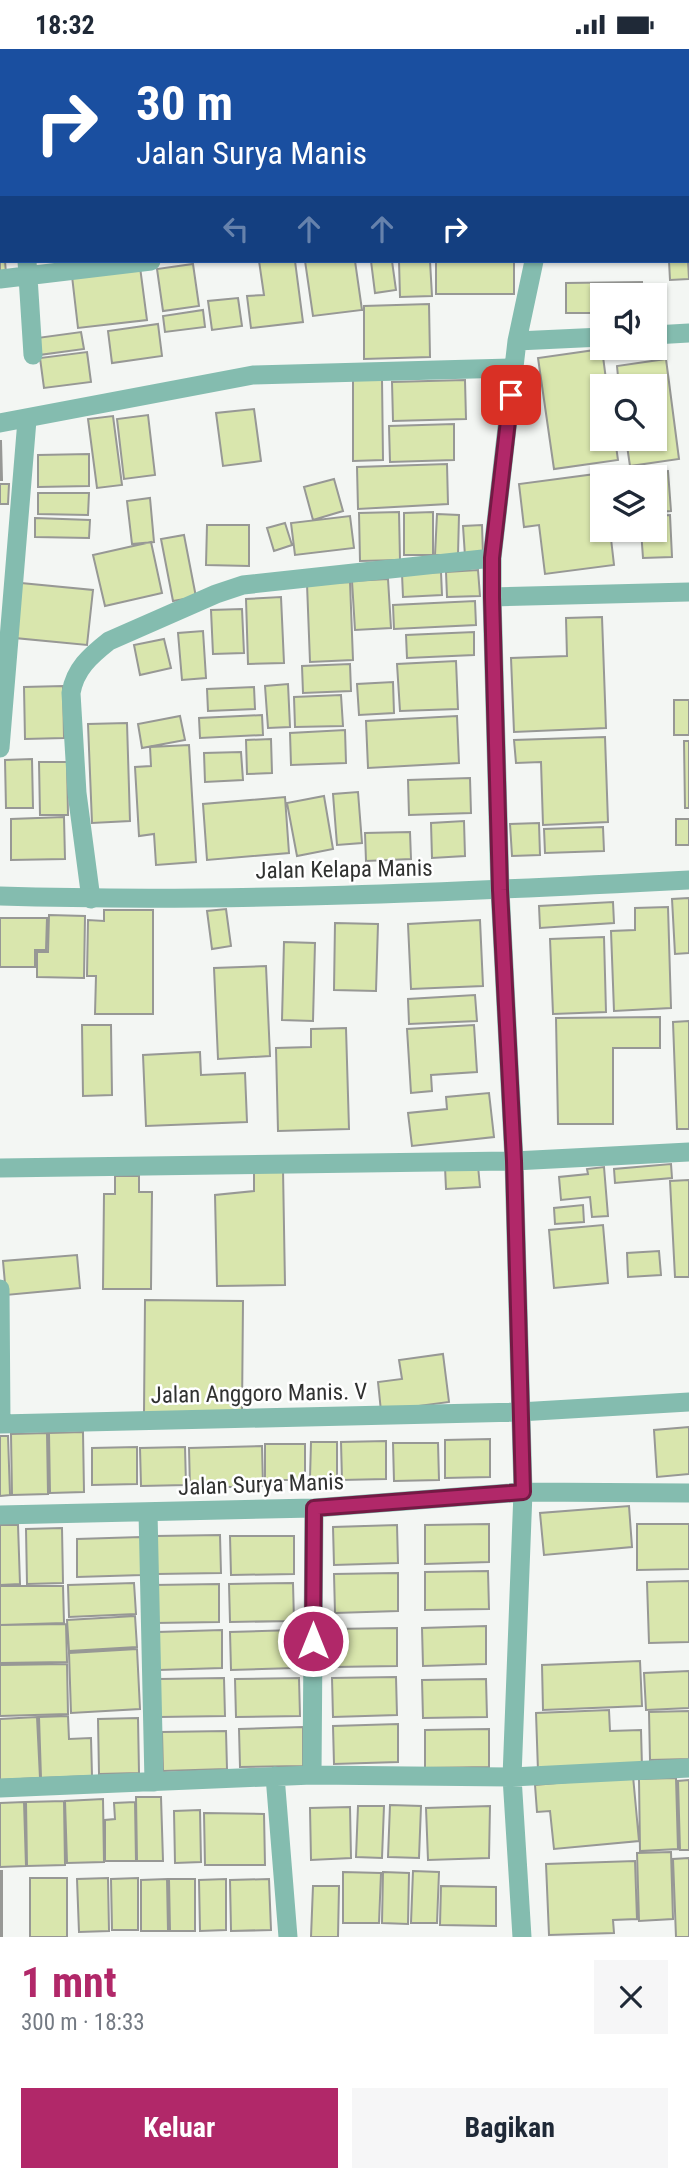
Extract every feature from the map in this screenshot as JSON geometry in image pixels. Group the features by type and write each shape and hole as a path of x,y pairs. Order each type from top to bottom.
{"street":[{"path":"0,279 27,268 116,263"},
{"path":"522,1937 512,1777 523,1492 514,1161 500,890 492,558 517,341 534,263"},
{"path":"27,268 33,355"},
{"path":"667,335 689,334"},
{"path":"517,341 590,338"},
{"path":"0,423 253,375 514,368"},
{"path":"0,748 27,420"},
{"path":"91,899 77,793 71,693 74,677 96,651 109,641 216,594 243,586 492,558"},
{"path":"492,597 689,592"},
{"name":"Jalan Kelapa Manis","path":"0,896 91,899 500,890 689,880"},
{"path":"0,1168 514,1161 689,1152"},
{"path":"0,1289 1,1424"},
{"name":"Jalan Anggoro Manis. V","path":"1,1424 519,1412 689,1402"},
{"name":"Jalan Surya Manis","path":"0,1515 314,1508 523,1492 689,1493"},
{"path":"312,1775 314,1508"},
{"path":"148,1512 153,1782"},
{"path":"0,1788 275,1776 512,1777 689,1768"},
{"path":"275,1776 288,1937"}],"building":[{"path":"0,263 5,263 6,273 0,274"},
{"path":"259,263 295,263 303,322 251,328 247,296 264,295"},
{"path":"305,263 355,263 362,310 313,316"},
{"path":"371,263 392,263 396,290 375,293"},
{"path":"399,263 430,263 432,296 400,297"},
{"path":"436,263 514,263 514,294 436,294"},
{"path":"669,263 688,263 689,279 670,280"},
{"path":"193,264 199,306 163,311 157,269"},
{"path":"140,267 147,320 78,328 72,276"},
{"path":"642,282 590,283 590,313 566,313 566,283"},
{"path":"238,298 242,326 212,330 208,301"},
{"path":"429,304 430,357 364,359 364,306"},
{"path":"203,310 205,327 165,332 163,316"},
{"path":"158,324 162,356 112,363 108,331"},
{"path":"81,332 84,349 39,355 37,338"},
{"path":"590,351 590,360 603,360 605,374 590,374 590,451 617,451 618,460 554,469 538,358"},
{"path":"87,352 91,382 44,388 40,358"},
{"path":"666,360 679,459 630,465 628,451 667,451 667,374 618,374 617,366"},
{"path":"382,379 383,460 353,461 353,380"},
{"path":"465,380 466,419 393,421 392,382"},
{"path":"254,409 261,461 223,466 216,413"},
{"path":"148,415 155,475 124,479 117,419"},
{"path":"113,416 122,485 97,488 88,419"},
{"path":"454,424 454,460 390,462 389,426"},
{"path":"1,441 2,480 0,480"},
{"path":"89,454 89,486 38,487 38,455"},
{"path":"447,464 448,504 358,509 357,467"},
{"path":"667,471 671,511 667,511"},
{"path":"590,475 590,542 611,542 614,565 545,574 539,525 524,527 519,484"},
{"path":"334,479 343,511 313,520 304,487"},
{"path":"0,484 9,484 8,504 0,504"},
{"path":"38,493 89,493 88,515 38,514"},
{"path":"150,498 154,542 132,544 127,501"},
{"path":"399,512 400,560 360,561 359,513"},
{"path":"433,512 433,555 404,555 404,513"},
{"path":"437,514 459,515 458,555 435,555"},
{"path":"667,515 670,515 672,557 643,558 642,542 667,542"},
{"path":"350,516 354,548 295,555 291,523"},
{"path":"35,518 90,520 89,538 35,537"},
{"path":"285,523 292,545 274,551 267,528"},
{"path":"207,525 249,525 249,566 206,565"},
{"path":"482,525 483,555 465,556 463,526"},
{"path":"184,535 196,597 173,601 161,539"},
{"path":"151,542 162,593 105,606 93,555"},
{"path":"478,570 480,596 447,597 446,572"},
{"path":"441,572 442,595 403,597 402,574"},
{"path":"388,579 391,628 355,630 352,581"},
{"path":"350,582 353,660 310,662 307,584"},
{"path":"21,583 93,590 87,645 15,638"},
{"path":"281,597 284,663 248,664 246,599"},
{"path":"475,601 476,625 394,629 393,605"},
{"path":"242,609 244,653 213,654 211,610"},
{"path":"602,617 606,728 514,732 511,658 567,656 566,618"},
{"path":"203,631 206,678 182,680 178,633"},
{"path":"474,632 474,655 407,658 406,635"},
{"path":"164,639 171,668 140,675 134,645"},
{"path":"456,661 458,709 400,711 397,664"},
{"path":"350,664 351,691 303,693 302,666"},
{"path":"393,682 394,713 359,715 357,684"},
{"path":"288,684 290,727 268,728 265,686"},
{"path":"63,686 64,738 25,739 24,687"},
{"path":"254,687 255,709 208,711 207,689"},
{"path":"341,695 343,726 295,727 294,697"},
{"path":"674,700 689,700 689,735 674,735"},
{"path":"262,715 263,735 200,738 199,718"},
{"path":"180,716 185,740 142,748 138,724"},
{"path":"457,716 459,763 368,768 366,721"},
{"path":"127,723 130,821 92,823 88,724"},
{"path":"345,730 346,763 291,765 290,733"},
{"path":"605,737 608,822 543,825 541,762 516,763 514,740"},
{"path":"271,739 272,773 247,774 246,740"},
{"path":"684,741 689,741 689,808 685,808"},
{"path":"189,745 196,862 156,865 154,834 139,836 135,767 151,766 150,747"},
{"path":"241,752 243,780 205,782 204,753"},
{"path":"32,759 33,808 6,808 5,760"},
{"path":"39,762 67,762 68,815 40,815"},
{"path":"470,778 471,813 409,815 408,780"},
{"path":"358,792 362,843 337,845 333,794"},
{"path":"324,796 333,849 297,856 287,803"},
{"path":"285,797 289,853 207,860 203,804"},
{"path":"64,817 65,859 11,860 11,819"},
{"path":"676,819 689,819 689,845 676,845"},
{"path":"464,821 465,856 432,858 431,823"},
{"path":"539,823 540,855 512,856 510,824"},
{"path":"603,827 604,851 545,853 544,829"},
{"path":"410,832 411,859 366,861 365,833"},
{"path":"689,898 689,953 675,954 672,899"},
{"path":"613,902 614,923 540,928 539,906"},
{"path":"668,907 671,1008 614,1011 611,931 635,930 635,908"},
{"path":"226,909 231,946 212,949 207,911"},
{"path":"104,910 153,910 153,1014 95,1014 96,976 87,976 88,920 104,921"},
{"path":"49,915 85,916 84,978 37,977 37,952 48,952"},
{"path":"0,918 47,918 46,950 35,950 35,967 0,967"},
{"path":"480,920 483,986 411,989 408,924"},
{"path":"335,923 378,924 376,991 334,990"},
{"path":"604,937 606,1012 553,1014 550,939"},
{"path":"284,942 315,943 313,1021 282,1020"},
{"path":"266,966 270,1056 218,1059 214,968"},
{"path":"475,995 477,1021 409,1024 408,999"},
{"path":"660,1017 660,1048 613,1048 613,1124 558,1124 556,1018"},
{"path":"689,1021 689,1129 677,1129 673,1022"},
{"path":"82,1025 111,1025 112,1095 83,1096"},
{"path":"474,1025 477,1072 431,1075 432,1091 411,1093 407,1029"},
{"path":"346,1028 349,1129 278,1131 276,1048 311,1047 311,1029"},
{"path":"200,1052 201,1075 245,1073 247,1122 146,1126 143,1055"},
{"path":"489,1093 494,1137 412,1146 408,1113 447,1109 446,1097"},
{"path":"671,1164 672,1178 615,1183 614,1169"},
{"path":"478,1166 480,1187 446,1189 445,1167"},
{"path":"604,1167 608,1216 592,1217 590,1197 561,1200 559,1177 588,1174 587,1169"},
{"path":"283,1169 285,1285 217,1286 215,1195 254,1191 254,1170"},
{"path":"115,1176 139,1176 139,1192 152,1192 151,1289 103,1289 104,1194 115,1194"},
{"path":"689,1180 689,1277 675,1277 670,1181"},
{"path":"583,1205 584,1222 555,1224 554,1208"},
{"path":"603,1225 608,1283 554,1288 549,1230"},
{"path":"659,1251 661,1275 628,1277 627,1253"},
{"path":"77,1255 80,1288 6,1295 3,1261"},
{"path":"145,1300 243,1301 242,1413 144,1413"},
{"path":"443,1354 449,1402 381,1411 378,1382 402,1379 399,1360"},
{"path":"689,1427 689,1474 657,1477 654,1430"},
{"path":"83,1432 84,1492 50,1493 49,1433"},
{"path":"47,1433 48,1494 12,1495 11,1434"},
{"path":"0,1436 8,1436 10,1495 0,1496"},
{"path":"490,1439 490,1477 445,1478 445,1440"},
{"path":"386,1441 386,1479 342,1480 341,1442"},
{"path":"311,1442 337,1442 337,1478 310,1478"},
{"path":"393,1443 438,1443 439,1480 394,1481"},
{"path":"265,1444 305,1444 305,1480 265,1480"},
{"path":"262,1446 263,1486 190,1488 189,1448"},
{"path":"137,1447 137,1484 92,1485 92,1448"},
{"path":"185,1447 186,1485 141,1486 140,1448"},
{"path":"629,1506 632,1547 544,1555 540,1513"},
{"path":"489,1524 489,1562 425,1564 425,1525"},
{"path":"637,1524 689,1524 689,1569 637,1570"},
{"path":"0,1525 18,1525 20,1584 0,1585"},
{"path":"397,1525 398,1563 334,1565 333,1527"},
{"path":"62,1528 63,1583 27,1584 26,1529"},
{"path":"220,1535 221,1573 157,1574 156,1536"},
{"path":"230,1536 294,1536 294,1574 231,1575"},
{"path":"141,1537 142,1575 77,1577 77,1539"},
{"path":"488,1571 489,1609 425,1610 425,1572"},
{"path":"398,1573 398,1611 335,1613 334,1574"},
{"path":"689,1581 689,1642 649,1643 647,1582"},
{"path":"134,1583 136,1614 69,1617 68,1585"},
{"path":"293,1583 294,1621 230,1622 229,1584"},
{"path":"219,1584 219,1622 155,1623 154,1585"},
{"path":"0,1586 63,1586 64,1623 0,1625"},
{"path":"135,1616 137,1647 69,1651 67,1620"},
{"path":"66,1624 67,1662 0,1663 0,1625"},
{"path":"486,1626 486,1664 423,1666 422,1628"},
{"path":"397,1628 397,1666 333,1667 332,1629"},
{"path":"222,1630 222,1668 159,1670 158,1632"},
{"path":"294,1630 294,1668 231,1670 230,1632"},
{"path":"137,1649 140,1709 71,1713 69,1653"},
{"path":"640,1661 642,1706 543,1710 542,1665"},
{"path":"67,1664 68,1714 0,1716 0,1665"},
{"path":"689,1671 689,1708 646,1710 644,1673"},
{"path":"396,1677 397,1715 333,1717 332,1678"},
{"path":"224,1678 225,1716 160,1717 160,1679"},
{"path":"299,1678 300,1716 236,1717 235,1679"},
{"path":"486,1679 487,1717 423,1718 422,1680"},
{"path":"609,1710 610,1731 641,1730 642,1767 538,1771 536,1713"},
{"path":"689,1711 689,1759 650,1760 649,1712"},
{"path":"68,1716 69,1739 91,1738 92,1776 41,1778 39,1717"},
{"path":"37,1717 40,1778 0,1780 0,1719"},
{"path":"138,1718 139,1773 99,1774 98,1719"},
{"path":"398,1724 398,1762 334,1764 333,1726"},
{"path":"303,1727 303,1766 240,1767 239,1729"},
{"path":"489,1729 489,1767 425,1768 425,1730"},
{"path":"226,1731 227,1769 163,1771 162,1732"},
{"path":"633,1776 639,1841 554,1849 550,1811 537,1812 535,1785"},
{"path":"676,1778 678,1849 640,1851 639,1779"},
{"path":"689,1780 689,1850 680,1850 678,1781"},
{"path":"136,1797 161,1797 163,1861 137,1861"},
{"path":"103,1799 104,1862 67,1863 65,1801"},
{"path":"64,1801 65,1865 27,1866 26,1802"},
{"path":"24,1802 26,1866 0,1867 0,1803"},
{"path":"135,1802 136,1861 105,1861 105,1820 115,1819 114,1803"},
{"path":"390,1805 421,1806 419,1858 388,1857"},
{"path":"358,1806 384,1806 382,1858 356,1857"},
{"path":"490,1806 489,1858 428,1860 426,1808"},
{"path":"350,1807 351,1858 311,1860 310,1808"},
{"path":"200,1810 201,1862 175,1863 174,1811"},
{"path":"204,1813 264,1814 265,1865 205,1865"},
{"path":"671,1852 673,1919 639,1921 637,1853"},
{"path":"689,1858 689,1937 676,1937 673,1859"},
{"path":"635,1861 637,1919 613,1920 614,1933 549,1935 546,1864"},
{"path":"2,1871 2,1937 0,1937"},
{"path":"413,1871 439,1872 437,1923 411,1923"},
{"path":"343,1872 381,1873 379,1923 343,1923"},
{"path":"383,1872 409,1873 408,1924 382,1923"},
{"path":"30,1878 67,1878 67,1937 30,1937"},
{"path":"108,1878 109,1931 79,1932 77,1879"},
{"path":"138,1878 138,1930 112,1930 111,1879"},
{"path":"167,1879 168,1931 141,1931 141,1880"},
{"path":"169,1879 195,1879 195,1931 170,1931"},
{"path":"226,1879 226,1930 200,1931 199,1880"},
{"path":"269,1879 271,1930 231,1931 230,1880"},
{"path":"313,1886 339,1886 338,1937 311,1937"},
{"path":"441,1886 496,1887 496,1926 440,1925"}],"route":[{"path":"313,1641 314,1508 523,1492 514,1161 500,890 492,597 492,558 511,395"}]}
